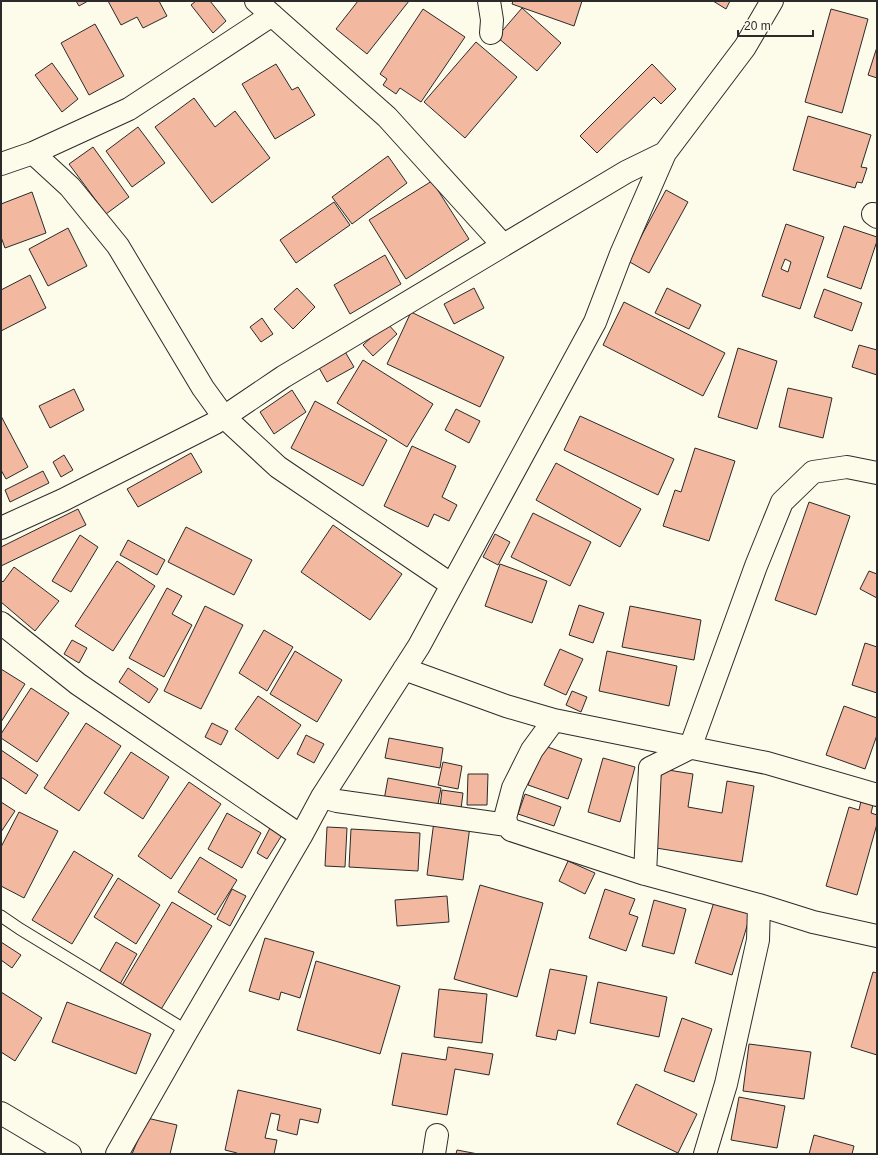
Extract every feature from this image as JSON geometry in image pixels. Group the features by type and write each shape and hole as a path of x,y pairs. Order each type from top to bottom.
{"street":[{"path":"256,1 388,117 503,245"},
{"path":"490,1 492,20 491,33"},
{"path":"118,1154 322,797 419,646 595,322 621,254 665,153 745,47 772,1"},
{"path":"1,164 33,153 129,109 272,15"},
{"path":"33,153 70,187 118,246 203,388 224,417 278,467 452,585"},
{"path":"1,528 63,500 215,423 283,377 503,245 626,172 665,153"},
{"path":"644,874 650,768 690,748 756,566 782,502 813,472 847,467 877,473"},
{"path":"1,623 78,684 301,836"},
{"path":"404,669 506,706 554,720 767,763 877,795"},
{"path":"554,720 532,750 513,788 505,818 507,825 511,830 644,874 759,905 813,922 877,936"},
{"path":"322,797 337,801 507,825"},
{"path":"705,1154 726,1084 758,940 759,905"},
{"path":"1,1112 70,1154"}],"lane":[{"path":"1,916 187,1031"}],"building":[{"path":"76,1 88,1 79,6"},
{"path":"108,1 159,1 167,16 143,28 137,17 121,25"},
{"path":"196,1 210,1 226,21 213,33 191,5"},
{"path":"358,1 409,1 367,54 336,29"},
{"path":"513,1 582,1 574,26 512,4"},
{"path":"713,1 730,1 726,9"},
{"path":"522,8 561,43 537,71 497,37"},
{"path":"423,9 465,37 421,102 400,88 396,94 383,85 387,79 380,74"},
{"path":"831,9 868,19 842,113 805,102"},
{"path":"95,24 124,76 89,95 61,43"},
{"path":"476,42 517,77 465,138 424,102"},
{"path":"877,47 877,78 868,75"},
{"path":"52,63 78,99 62,112 35,75"},
{"path":"276,64 292,90 298,87 315,115 275,139 242,84"},
{"path":"652,64 676,89 661,104 654,97 597,153 580,136"},
{"path":"194,98 215,127 235,111 270,158 212,203 155,127"},
{"path":"808,116 871,135 861,167 867,168 862,183 857,182 855,188 793,170"},
{"path":"138,127 165,163 132,187 106,151"},
{"path":"93,147 129,197 106,214 69,164"},
{"path":"388,156 407,183 352,224 332,197"},
{"path":"432,181 469,239 406,279 369,220"},
{"path":"666,190 688,202 649,273 628,261"},
{"path":"32,192 46,233 5,248 1,237 1,204"},
{"path":"334,202 350,225 296,263 280,240"},
{"path":"786,224 824,237 800,309 762,296","holes":["785,259 791,262 788,272 781,269"]},
{"path":"844,226 877,237 861,289 827,277"},
{"path":"68,228 87,266 48,286 29,249"},
{"path":"385,255 401,284 350,314 334,285"},
{"path":"30,275 46,308 1,331 1,290"},
{"path":"297,288 315,307 293,329 274,309"},
{"path":"474,288 484,308 454,324 444,304"},
{"path":"667,288 701,305 689,329 655,313"},
{"path":"824,289 862,303 852,331 814,317"},
{"path":"624,302 725,353 703,396 603,345"},
{"path":"411,312 504,357 480,407 387,364"},
{"path":"262,318 273,334 261,342 250,327"},
{"path":"387,323 397,334 373,356 363,345"},
{"path":"859,345 877,350 877,375 852,367"},
{"path":"738,348 777,361 757,429 718,417"},
{"path":"344,350 354,367 327,382 318,366"},
{"path":"363,360 433,404 407,447 337,403"},
{"path":"788,388 832,398 823,438 779,427"},
{"path":"74,389 84,410 50,428 39,406"},
{"path":"292,390 306,412 274,434 260,412"},
{"path":"315,401 387,440 363,486 291,448"},
{"path":"456,409 480,421 469,443 445,430"},
{"path":"1,416 28,467 6,479 1,470"},
{"path":"580,416 674,459 658,495 564,450"},
{"path":"412,446 456,466 442,497 457,505 449,521 434,514 428,527 384,506"},
{"path":"695,448 735,461 709,541 663,526 675,490 681,492"},
{"path":"191,453 202,472 138,507 127,489"},
{"path":"64,455 73,470 61,477 53,462"},
{"path":"556,463 641,509 620,547 536,500"},
{"path":"43,471 49,483 10,502 5,490"},
{"path":"809,502 850,516 816,615 775,600"},
{"path":"78,509 86,525 1,566 1,547"},
{"path":"533,513 591,542 570,586 511,557"},
{"path":"333,525 402,574 370,620 301,572"},
{"path":"186,527 252,560 234,595 168,562"},
{"path":"495,534 510,542 498,565 483,557"},
{"path":"80,535 98,547 71,592 52,581"},
{"path":"128,540 165,560 157,575 120,555"},
{"path":"117,561 155,586 113,651 75,626"},
{"path":"500,564 547,581 532,623 485,606"},
{"path":"14,567 59,601 35,631 1,602 1,580 3,582"},
{"path":"869,571 877,574 877,598 860,589"},
{"path":"167,588 182,596 172,614 192,625 164,677 129,658"},
{"path":"579,605 604,613 593,643 569,635"},
{"path":"205,606 243,625 201,709 164,691"},
{"path":"630,606 701,620 694,660 622,647"},
{"path":"264,630 293,647 267,691 239,673"},
{"path":"72,640 87,648 79,663 64,654"},
{"path":"865,643 877,647 877,693 852,685"},
{"path":"560,649 583,659 566,695 544,685"},
{"path":"295,651 342,680 317,722 270,694"},
{"path":"607,651 677,666 669,706 599,691"},
{"path":"128,668 158,689 149,703 119,682"},
{"path":"1,669 25,684 1,722"},
{"path":"31,688 69,713 37,762 1,738 1,734"},
{"path":"572,691 587,697 581,712 566,705"},
{"path":"258,696 301,725 278,759 235,729"},
{"path":"844,706 877,718 877,735 865,769 826,755"},
{"path":"86,723 121,746 79,811 44,788"},
{"path":"212,723 228,731 221,745 205,737"},
{"path":"306,735 324,744 314,763 297,754"},
{"path":"389,738 443,748 440,768 385,758"},
{"path":"542,745 582,759 568,799 528,785"},
{"path":"1,750 38,775 26,794 1,777"},
{"path":"131,752 169,777 143,819 104,793"},
{"path":"603,758 635,767 620,822 588,812"},
{"path":"443,762 462,766 458,789 438,785"},
{"path":"662,769 693,774 688,807 722,813 727,781 754,786 742,862 650,847"},
{"path":"468,774 488,774 487,805 467,805"},
{"path":"388,778 441,788 437,809 384,800"},
{"path":"189,782 221,804 171,879 138,856"},
{"path":"442,790 463,793 461,809 440,807"},
{"path":"525,794 561,807 554,826 518,814"},
{"path":"861,801 873,805 871,813 877,815 877,824 857,895 826,886 849,807 859,810"},
{"path":"1,802 15,811 1,832"},
{"path":"19,812 58,831 24,898 1,886 1,847"},
{"path":"227,813 261,833 242,868 208,849"},
{"path":"434,821 470,826 463,880 427,875"},
{"path":"327,827 347,828 345,867 325,866"},
{"path":"270,828 282,835 267,859 257,853"},
{"path":"351,829 420,833 418,871 349,867"},
{"path":"74,851 113,875 72,944 32,920"},
{"path":"200,857 237,880 215,915 178,892"},
{"path":"568,861 595,873 585,894 559,881"},
{"path":"118,878 160,905 136,944 94,917"},
{"path":"480,885 543,903 517,997 454,979"},
{"path":"232,889 246,896 230,926 217,919"},
{"path":"605,889 635,899 629,914 638,917 626,951 589,938"},
{"path":"447,896 449,922 397,926 395,900"},
{"path":"654,900 686,909 674,954 642,946"},
{"path":"172,902 212,926 160,1011 121,987"},
{"path":"714,902 751,913 732,975 695,963"},
{"path":"265,938 314,952 300,998 281,992 279,1000 249,991"},
{"path":"1,942 21,955 12,968 1,960"},
{"path":"116,942 137,954 119,986 98,974"},
{"path":"316,961 400,986 380,1054 297,1030"},
{"path":"550,969 587,976 575,1034 558,1030 556,1040 536,1036"},
{"path":"873,972 877,973 877,1055 851,1047"},
{"path":"598,982 667,997 659,1037 590,1023"},
{"path":"439,989 487,994 482,1043 434,1037"},
{"path":"1,992 42,1018 15,1061 1,1052"},
{"path":"67,1002 151,1034 136,1074 52,1042"},
{"path":"682,1018 712,1029 694,1082 664,1071"},
{"path":"749,1044 811,1052 804,1099 743,1091"},
{"path":"448,1047 493,1054 489,1075 455,1069 447,1115 392,1105 402,1053 446,1060"},
{"path":"636,1084 697,1114 678,1153 617,1124"},
{"path":"238,1090 321,1109 318,1123 300,1119 297,1135 277,1130 280,1115 271,1113 265,1138 277,1140 274,1154 237,1154 225,1150"},
{"path":"739,1097 785,1106 777,1148 731,1140"},
{"path":"147,1118 177,1125 170,1154 132,1154"},
{"path":"814,1135 854,1146 852,1154 809,1154"},
{"path":"457,1150 478,1154 456,1154"}]}
